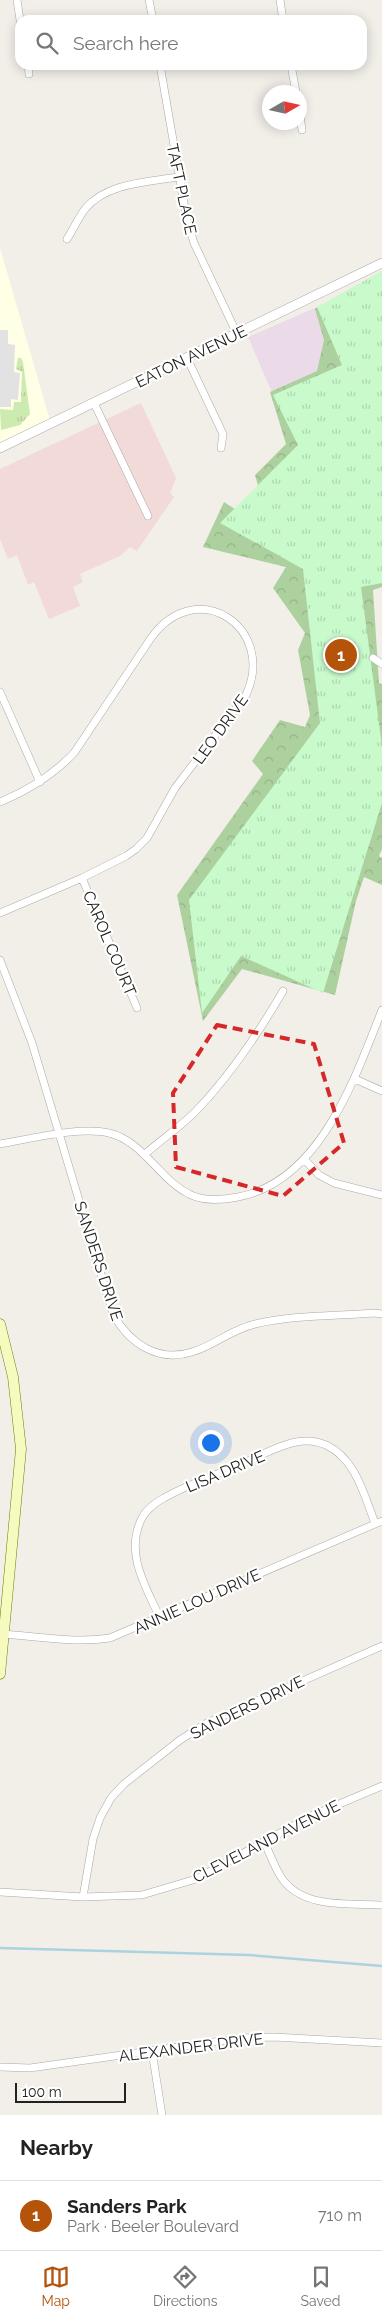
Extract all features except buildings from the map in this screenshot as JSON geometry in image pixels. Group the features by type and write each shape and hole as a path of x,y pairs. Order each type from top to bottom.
{"main road":[{"path":"0,1324 14,1377 21,1449 0,1674"}],"street":[{"path":"17,0 19,15"},
{"path":"149,0 151,15"},
{"path":"280,0 282,15"},
{"path":"29,70 29,74"},
{"name":"TAFT PLACE","path":"161,70 178,177 194,243 237,334"},
{"path":"292,70 295,85"},
{"path":"67,239 85,209 113,190 129,184 178,177"},
{"name":"EATON AVENUE","path":"0,448 382,264"},
{"path":"187,358 223,434 221,448"},
{"path":"94,403 148,516"},
{"name":"LEO DRIVE","path":"0,802 40,782 59,768 74,752 160,625 173,616 188,610 202,608 217,612 232,620 246,637 252,652 254,668 246,695 175,788 146,838 126,856 82,878 0,913"},
{"path":"373,658 382,664"},
{"path":"0,692 40,782"},
{"name":"CAROL COURT","path":"82,878 137,1008"},
{"name":"SANDERS DRIVE","path":"0,960 32,1043 113,1314 121,1328 133,1341 146,1349 161,1354 178,1355 193,1352 232,1331 255,1324 334,1316 382,1314"},
{"path":"145,1154 194,1113 222,1081 246,1050 284,991"},
{"path":"0,1144 58,1134 97,1131 110,1133 124,1139 145,1154 160,1172 192,1196 223,1200 256,1193 277,1182 304,1160 321,1137 355,1079 382,1010"},
{"path":"355,1079 382,1091"},
{"path":"304,1160 318,1175 334,1183 382,1195"},
{"name":"LISA DRIVE","path":"160,1618 138,1570 134,1552 142,1517 165,1497 275,1450 296,1442 312,1441 326,1445 347,1462 356,1475 378,1522"},
{"name":"ANNIE LOU DRIVE","path":"4,1634 91,1641 110,1638 160,1618 378,1522"},
{"name":"SANDERS DRIVE","path":"83,1897 100,1818 111,1798 124,1784 180,1740 207,1723 382,1646"},
{"name":"CLEVELAND AVENUE","path":"0,1892 83,1897 142,1895 196,1879 311,1816 382,1786"},
{"path":"264,1841 282,1879 293,1890 307,1898 322,1902 382,1904"},
{"name":"ALEXANDER DRIVE","path":"0,2067 30,2068 242,2038 266,2037 382,2043"},
{"path":"152,2051 162,2115"}],"highlighted area":[{"path":"217,1025 314,1044 344,1143 283,1196 176,1167 173,1093"}],"shaded area":[{"path":"0,248 51,424 0,448"},
{"path":"317,307 343,365 273,395 248,337"},
{"path":"0,330 8,330 8,344 15,345 14,372 20,373 18,400 11,399 11,407 0,407"},
{"path":"141,403 176,478 170,493 174,497 137,551 130,547 120,556 80,574 83,582 73,587 80,606 49,619 34,582 28,585 17,555 8,559 0,539 0,469"}],"green space":[{"path":"382,271 382,583 361,587 382,746 382,803 323,993 241,956 202,1013 189,900 320,723 303,569 220,523 298,445 273,395 342,365 317,307"},
{"path":"382,272 382,587 373,590 379,683 382,684 382,849 379,856 382,858 382,885 364,877 356,901 335,995 242,969 203,1021 177,895 263,774 252,761 280,720 305,727 310,715 298,650 305,633 273,588 286,567 203,547 224,502 249,518 264,506 255,475 286,444 270,392 317,371 324,340 315,309"},
{"path":"18,358 21,358 23,362 30,414 20,425 1,430 0,409 13,410 14,402 21,402 22,372 16,369"}],"waterway":[{"path":"0,1948 249,1955 382,1966"}],"place":[{"name":"Sanders Park","path":"341,655"}]}
